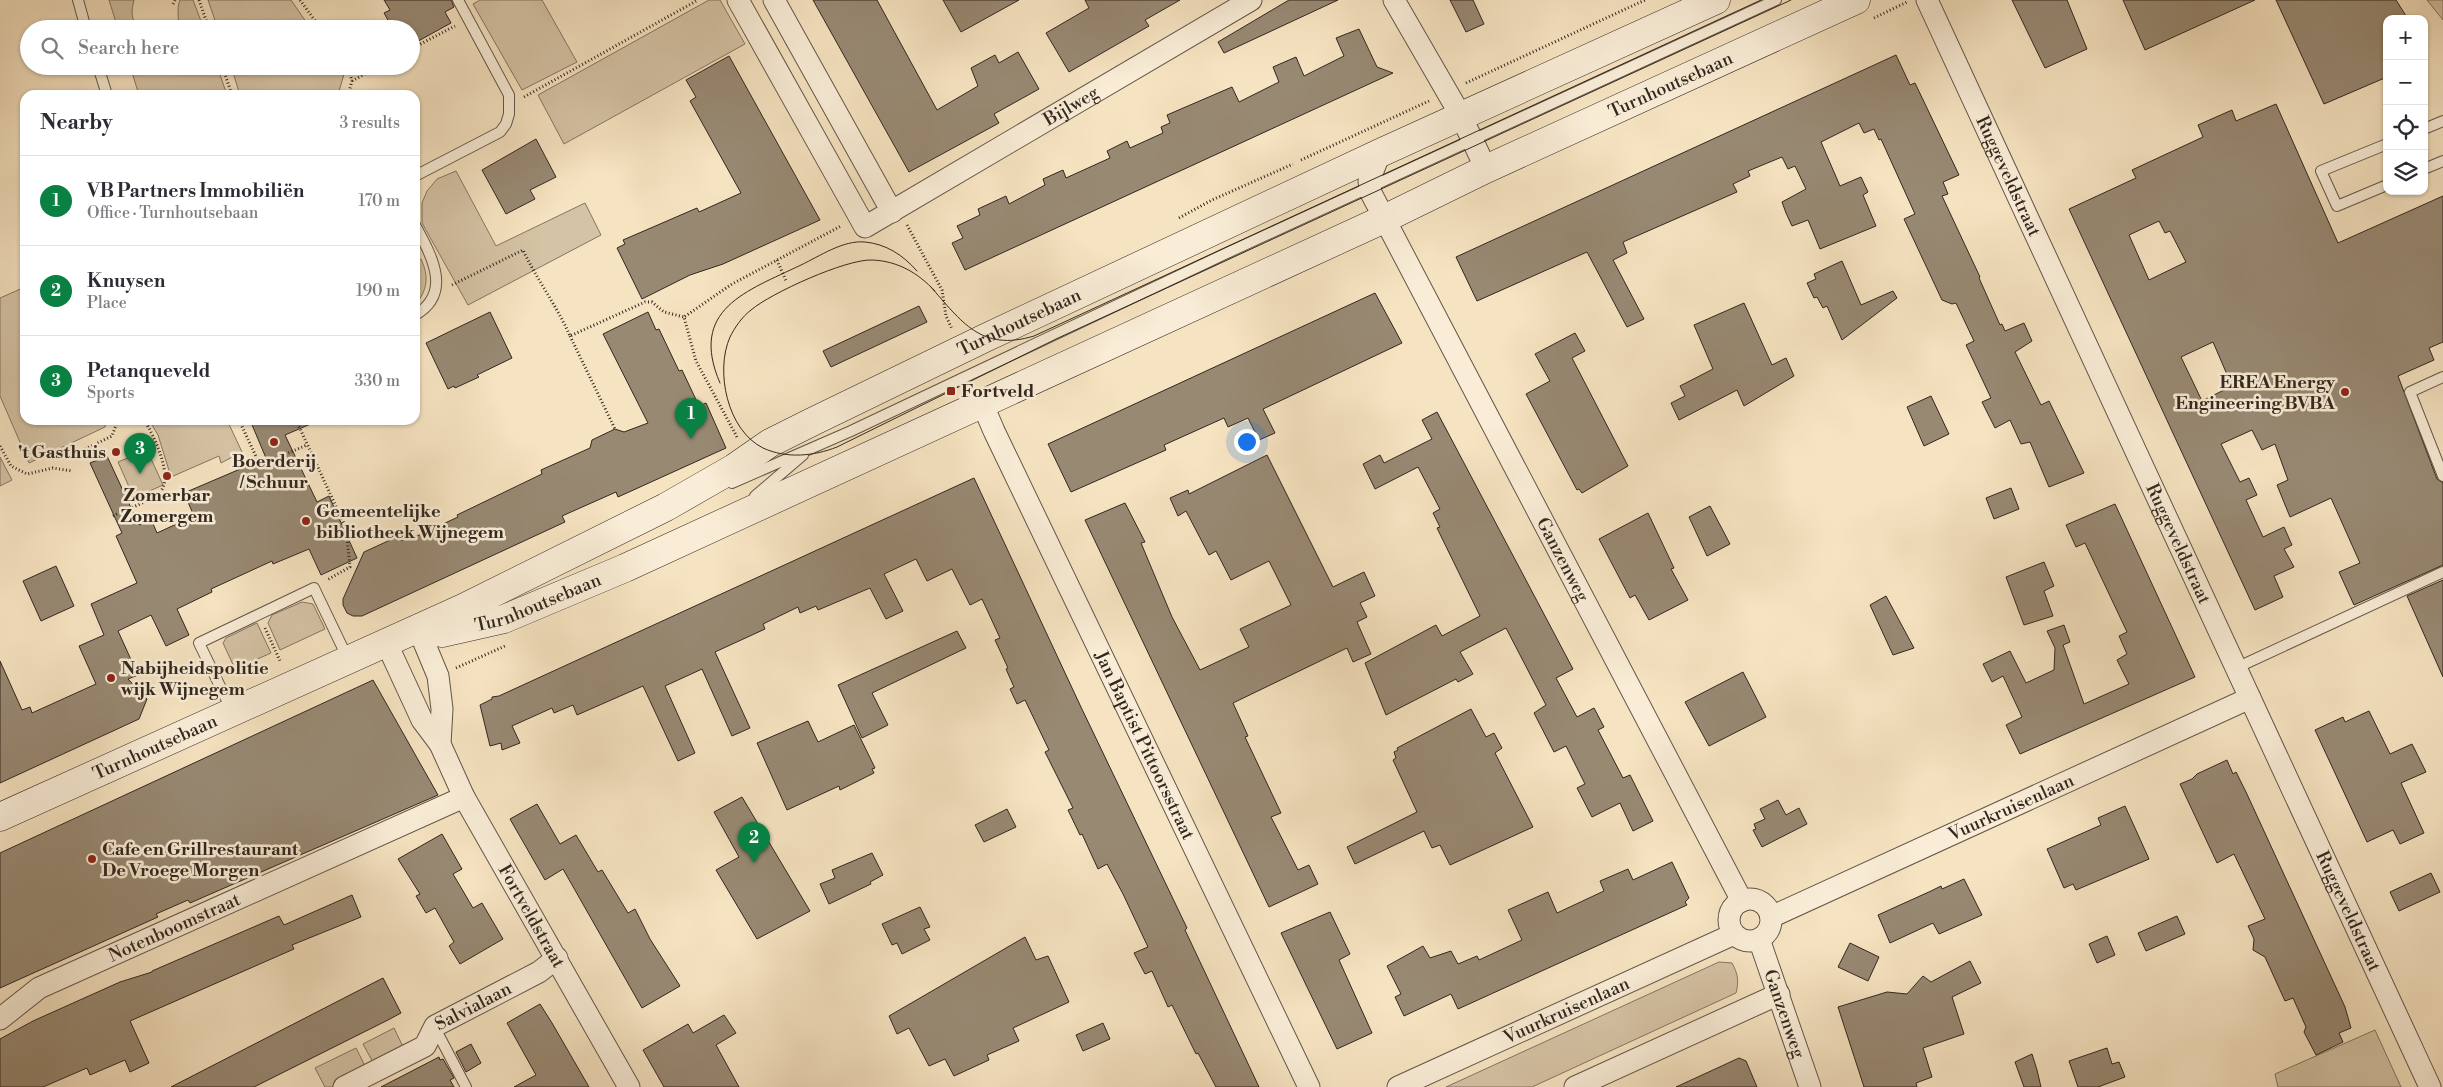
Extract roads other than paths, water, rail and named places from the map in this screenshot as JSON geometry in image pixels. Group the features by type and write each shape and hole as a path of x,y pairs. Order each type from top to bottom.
{"main road":[{"name":"Turnhoutsebaan","path":"0,817 418,628 666,507 734,468 789,433 969,346 1380,153 1715,0"},
{"name":"Turnhoutsebaan","path":"418,628 442,633 504,619 625,568 1384,219 1486,169 1856,0"},
{"name":"Turnhoutsebaan","path":"608,534 625,568"}],"street":[{"name":"Bijlweg","path":"738,0 864,227 1250,0"},
{"path":"774,0 892,212"},
{"path":"1394,0 1461,116 1486,169"},
{"name":"Ruggeveldstraat","path":"1927,0 2430,1087"},
{"path":"1380,153 1369,181 1384,219"},
{"name":"Ganzenweg","path":"1384,219 1742,901"},
{"name":"Jan Baptist Pittoorsstraat","path":"982,403 1309,1087"},
{"name":"Fortveldstraat","path":"418,628 438,676 442,708 440,744"},
{"name":"Fortveldstraat","path":"386,642 422,720 440,744 464,797 630,1087"},
{"name":"Vuurkruisenlaan","path":"1771,916 2250,698"},
{"name":"Notenboomstraat","path":"0,1019 39,988 464,797"},
{"path":"1757,900 1764,903 1771,916 1769,930 1759,939 1746,941 1734,934 1729,919 1735,905 1742,901 1757,900"},
{"name":"Vuurkruisenlaan","path":"1398,1087 1734,934"},
{"name":"Ganzenweg","path":"1759,939 1810,1087"},
{"name":"Salvialaan","path":"344,1087 425,1046 434,1026 539,972 557,958"},
{"path":"1575,1087 1779,994"}],"lane":[{"path":"78,0 84,20"},
{"path":"420,173 500,132 506,124 510,104 506,86 458,0"},
{"name":"Turnhoutsebaan","path":"666,507 725,486 809,450 1370,187 1776,0"},
{"path":"100,75 105,90"},
{"path":"2428,127 2443,121"},
{"path":"2383,146 2321,171 2336,206 2383,187"},
{"path":"2428,167 2443,161"},
{"path":"420,234 434,261 436,271 434,294 429,303 420,311"},
{"path":"2443,377 2410,392 2443,476"},
{"name":"Turnhoutsebaan","path":"714,527 772,483 809,450"},
{"path":"2236,668 2442,575"},
{"path":"233,712 199,643 314,588 348,659"},
{"path":"434,1026 466,1087"}],"tram line":[{"path":"930,286 963,322 974,331 986,337 1000,340 1016,340 1034,336 1761,0"},
{"path":"935,291 907,269 890,263 872,260 845,265 809,278 761,303 739,322 730,337 726,351 724,382 727,398 741,428 763,448 781,454 810,454 837,447 1056,339 1791,0"},
{"path":"720,383 712,358 712,337 717,320 728,306 743,294 832,249 848,243 865,242 880,245 900,255 917,271"}],"place":[{"name":"Fortveld","path":"951,391"},
{"name":"EREA Energy Engineering BVBA","path":"2345,392"},
{"name":"VB Partners Immobiliën","path":"691,439"},
{"name":"Boerderij / Schuur","path":"274,442"},
{"name":"'t Gasthuis","path":"116,452"},
{"name":"Petanqueveld","path":"140,474"},
{"name":"Zomerbar Zomergem","path":"167,476"},
{"name":"Gemeentelijke bibliotheek Wijnegem","path":"306,521"},
{"name":"Nabijheidspolitie wijk Wijnegem","path":"111,678"},
{"name":"Cafe en Grillrestaurant De Vroege Morgen","path":"92,859"},
{"name":"Knuysen","path":"754,863"}]}
